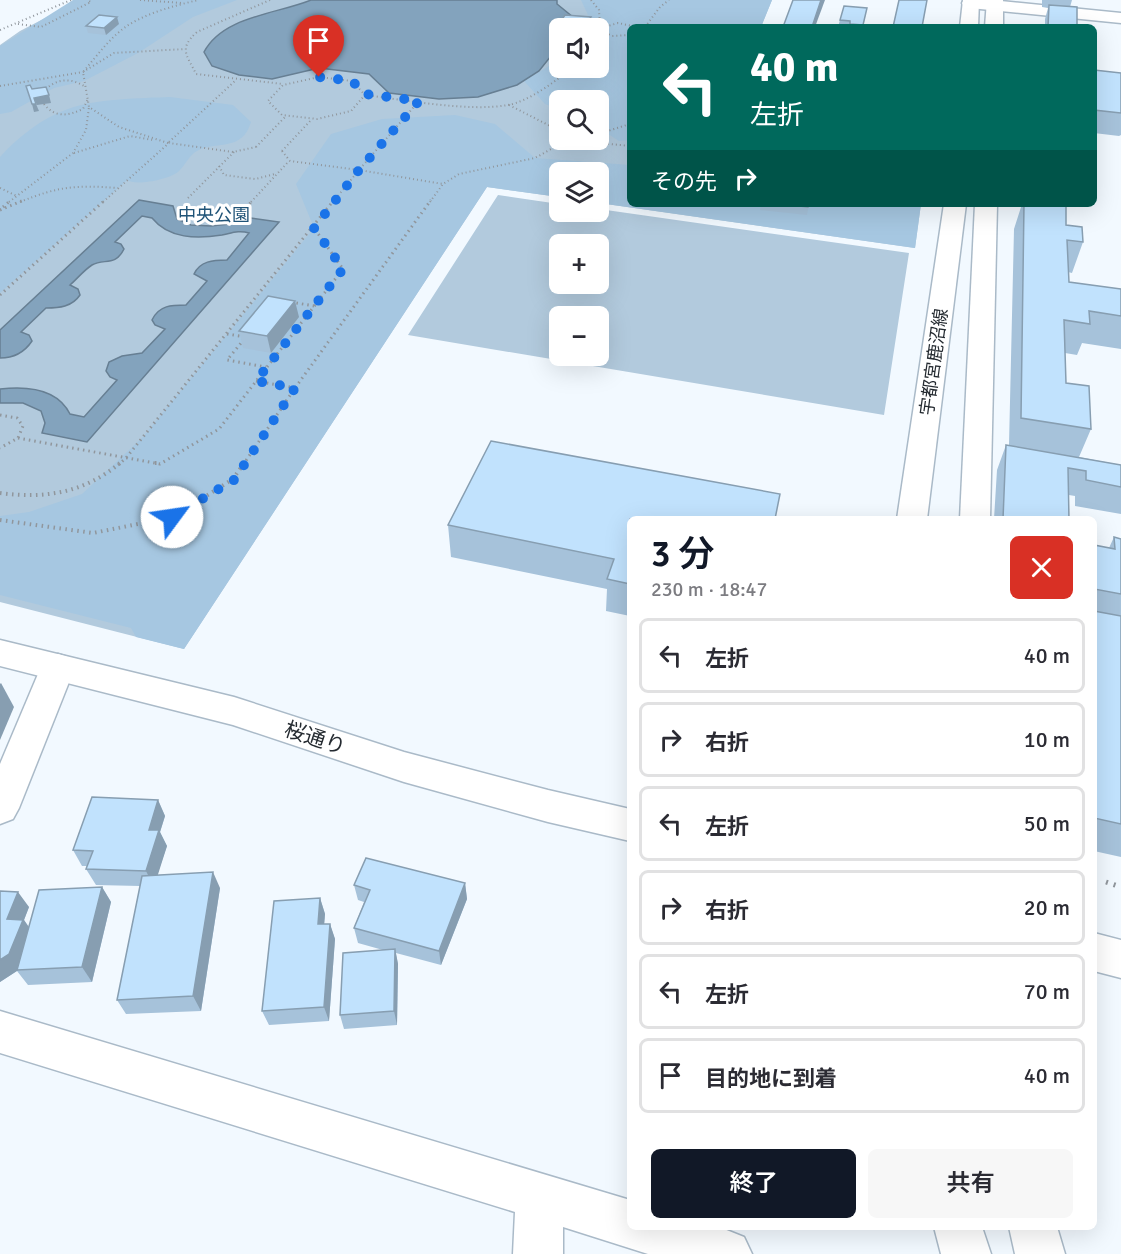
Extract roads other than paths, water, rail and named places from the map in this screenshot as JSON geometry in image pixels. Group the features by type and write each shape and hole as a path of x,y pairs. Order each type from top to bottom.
{"main road":[{"path":"969,24 970,1 1121,18"},
{"path":"994,24 995,3"},
{"name":"宇都宮鹿沼線","path":"912,516 955,207"},
{"name":"宇都宮鹿沼線","path":"975,516 986,207"},
{"name":"桜通り","path":"0,652 234,711 404,767 548,806 627,824"},
{"path":"0,808 58,667"},
{"path":"1097,953 1121,959"},
{"path":"0,1032 627,1223"},
{"path":"538,1254 539,1196"},
{"path":"649,1230 727,1254"},
{"path":"959,1230 966,1254"},
{"path":"1034,1230 1040,1254"}],"park label":[{"name":"中央公園","path":"214,215"}]}
